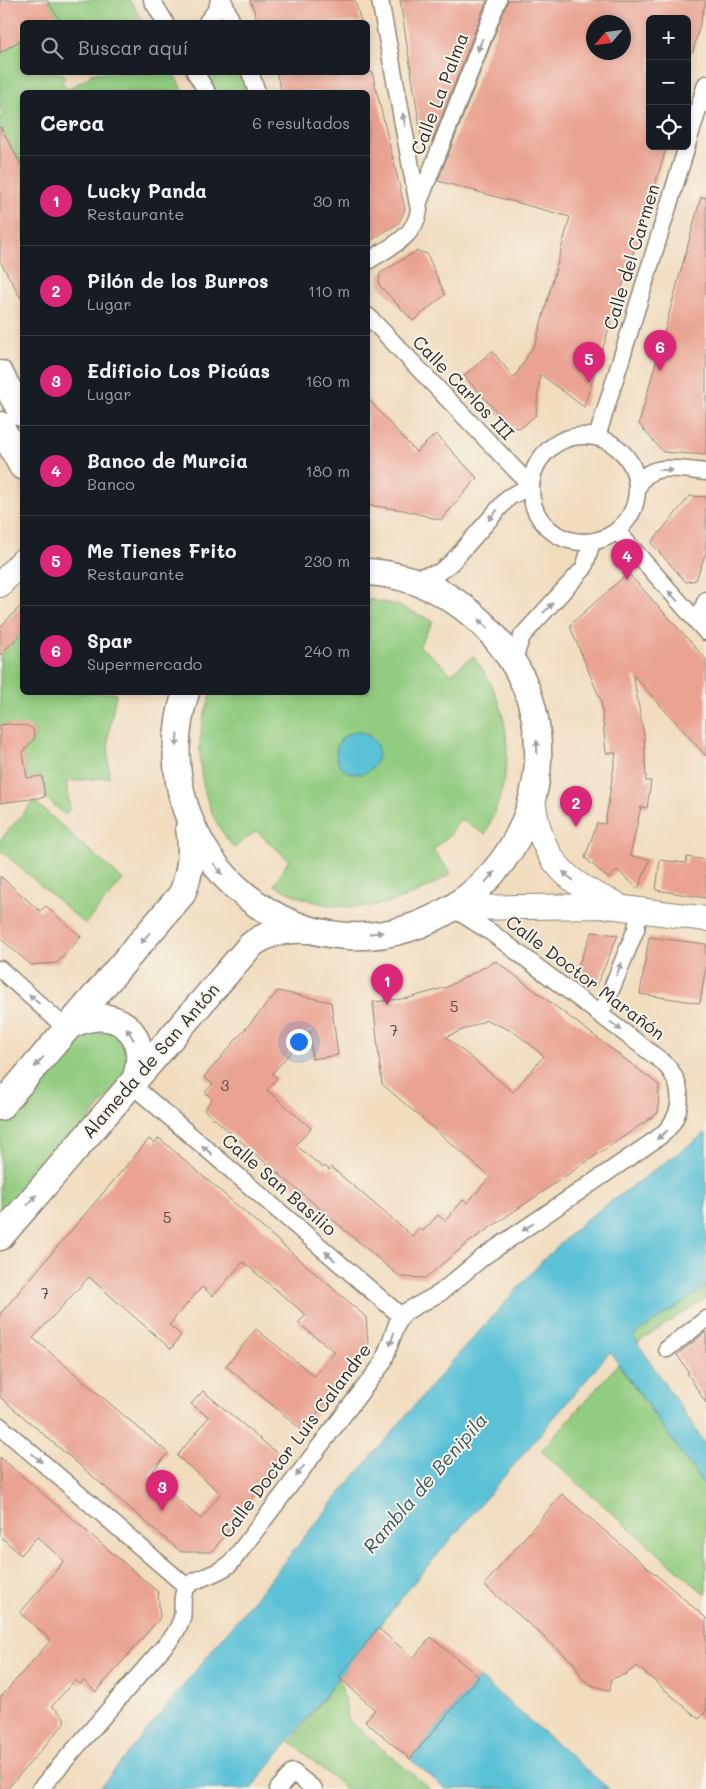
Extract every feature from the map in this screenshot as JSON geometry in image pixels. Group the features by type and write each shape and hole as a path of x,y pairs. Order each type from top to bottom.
{"main road":[{"path":"0,374 20,409"},
{"path":"0,425 20,462"},
{"path":"0,585 20,563"},
{"path":"186,811 193,830 210,859 239,891 276,915 327,932 359,935 390,932 429,920 452,908 481,886 505,858 519,835 533,795 538,759 536,727 525,687 513,662 493,634 469,611 439,592 407,579 370,572"},
{"path":"0,1107 182,894 189,874 192,851 186,811 178,778 176,754 180,716 185,695"},
{"path":"533,795 535,821 551,858 561,870 583,887 632,908"},
{"path":"452,908 632,908 706,919"},
{"name":"Alameda de San Antón","path":"0,1237 255,942 274,933 287,930 327,932"},
{"path":"68,1028 100,1016 116,1019 124,1025 130,1032 137,1048 138,1066 133,1082"}],"street":[{"path":"152,0 164,20"},
{"path":"209,20 217,9 219,0"},
{"path":"223,0 231,20"},
{"path":"380,0 419,202"},
{"name":"Calle La Palma","path":"370,260 405,238 418,218 419,202 498,0"},
{"path":"197,75 205,90"},
{"path":"251,75 256,90"},
{"name":"Calle del Carmen","path":"691,133 706,84"},
{"name":"Calle del Carmen","path":"597,437 686,150"},
{"name":"Calle Carlos III","path":"370,318 531,486"},
{"path":"637,490 634,469 626,457 610,442 597,437 578,436 554,445 537,464 531,486 536,511 552,531 566,540 592,542 606,538 617,531 630,516 637,490 645,474 657,469 706,472"},
{"path":"407,579 438,573 451,563 509,497 531,486"},
{"path":"617,531 702,627"},
{"path":"513,662 522,636 584,568 592,542"},
{"path":"702,627 706,600"},
{"name":"Calle Doctor Marañón","path":"401,1316 413,1307 440,1293 483,1257 663,1134 670,1128 678,1111 681,1092 674,1076 663,1062 492,933 452,908"},
{"path":"598,1013 605,1005 636,929 632,908"},
{"path":"0,969 68,1028"},
{"name":"Calle San Basilio","path":"133,1082 401,1316"},
{"name":"Calle Doctor Luis Calandre","path":"187,1587 199,1579 219,1572 230,1563 383,1362 401,1316"},
{"path":"667,1349 706,1319"},
{"path":"0,1426 187,1587 183,1598 181,1620 174,1635 40,1789"},
{"path":"278,1789 293,1772 314,1789"}],"green space":[{"path":"47,0 130,0 142,20 54,20 58,18"},
{"path":"20,40 20,75 63,75 65,78 62,81 67,90 20,90 20,162 0,126 0,116 3,115 0,109 0,53"},
{"path":"91,75 174,75 183,90 67,90"},
{"path":"195,75 251,75 256,90 205,90"},
{"path":"370,599 397,605 433,621 419,646 451,674 473,656 487,677 504,721 507,743 502,788 485,834 460,819 450,835 433,850 451,873 409,896 387,903 365,906 342,906 320,903 297,896 274,885 289,860 256,831 234,848 222,832 205,794 201,774 201,732 211,695 370,695"},
{"path":"20,635 20,695 116,695 108,738 109,777 66,782 70,809 65,815 45,797 42,776 27,778 22,747 29,745 35,738 33,729 18,725 9,730 8,724 0,725 0,655"},
{"path":"34,801 123,880 85,924 0,850 0,840"},
{"path":"100,1016 138,1056 0,1237 0,1107"},
{"path":"706,1287 706,1298 637,1343 632,1336"},
{"path":"618,1364 706,1488 706,1595 541,1451"},
{"path":"339,1677 349,1721 430,1789 346,1789 291,1742"}],"water":[{"path":"353,732 361,732 372,738 378,753 372,768 361,774 353,774 342,768 336,757 336,749 342,738"},
{"name":"Rambla de Benipila","path":"706,1133 706,1287 633,1336 706,1445 706,1488 610,1352 410,1587 251,1789 99,1789 343,1490 448,1366 545,1258 585,1220"},
{"path":"479,1677 609,1789 446,1789 410,1759"}],"building":[{"path":"0,0 47,0 60,20 20,20 20,40 0,53"},
{"path":"250,0 355,0 360,20 257,20"},
{"path":"400,0 487,0 432,142 422,141"},
{"path":"508,0 706,0 693,52 691,52 691,15 646,15 646,150 666,150 584,407 540,374 536,415 521,428 511,427 464,376 492,351 514,378 536,342 570,217 438,181"},
{"path":"370,72 372,72 405,209 399,223 370,241 370,90 281,90 277,75 370,75"},
{"path":"0,126 20,162 20,296 0,261"},
{"path":"701,197 706,198 706,455 663,452 639,424"},
{"path":"417,251 427,254 445,295 413,321 379,285 380,273"},
{"path":"370,401 416,452 436,434 477,478 441,520 403,510 370,505"},
{"path":"690,496 706,497 706,552 696,580 686,582 651,543"},
{"path":"628,573 706,659 706,756 633,675 644,735 646,781 651,781 647,808 641,807 630,856 650,859 638,889 617,870 609,879 585,858 597,823 605,824 616,753 606,753 601,701 571,629 571,624"},
{"path":"20,607 20,635 0,655 0,627"},
{"path":"0,725 27,726 33,729 35,738 23,752 27,778 42,776 45,797 0,803"},
{"path":"687,857 706,860 706,898 656,890 660,860 686,863"},
{"path":"0,876 40,911 46,906 81,937 57,963 31,965 0,938"},
{"path":"592,932 618,935 596,987 576,971"},
{"path":"649,937 706,944 706,966 700,1003 640,994"},
{"path":"496,961 659,1085 658,1113 469,1242 425,1278 400,1277 204,1110 212,1099 205,1092 213,1084 204,1077 278,991 331,1002 338,1055 312,1059 310,1030 272,1074 277,1078 267,1090 311,1128 296,1145 323,1168 325,1166 329,1170 331,1167 412,1236 419,1228 423,1231 438,1215 445,1221 463,1200 467,1203 490,1177 382,1084 373,1002 409,998 447,987","holes":["487,1020 514,1032 544,1056 513,1092 446,1037"]},
{"path":"159,1138 366,1317 368,1345 303,1431 226,1366 256,1329 314,1376 335,1352 298,1323 306,1315 243,1262 213,1296 202,1287 169,1325 181,1335 171,1349 89,1277 33,1338 168,1453 149,1475 201,1519 221,1493 177,1456 209,1417 191,1404 203,1391 283,1458 212,1552 181,1552 0,1397 0,1314 149,1139 154,1143"},
{"path":"706,1332 706,1403 677,1355"},
{"path":"0,1457 158,1592 160,1618 96,1692 84,1681 80,1684 75,1680 52,1706 64,1717 64,1724 7,1789 0,1789 0,1698 51,1640 20,1613 64,1561 37,1537 21,1555 0,1536"},
{"path":"562,1494 706,1618 706,1711 699,1719 637,1666 626,1674 611,1679 610,1691 591,1685 582,1678 574,1663 484,1585"},
{"path":"378,1628 413,1658 431,1637 479,1677 410,1759 365,1721 375,1710 339,1677"}],"place":[{"name":"Spar","path":"660,371"},
{"name":"Me Tienes Frito","path":"589,383"},
{"name":"Banco de Murcia","path":"627,580"},
{"name":"Pilón de los Burros","path":"576,827"},
{"name":"Lucky Panda","path":"387,1005"},
{"name":"Edificio Los Picúas","path":"162,1511"}]}
